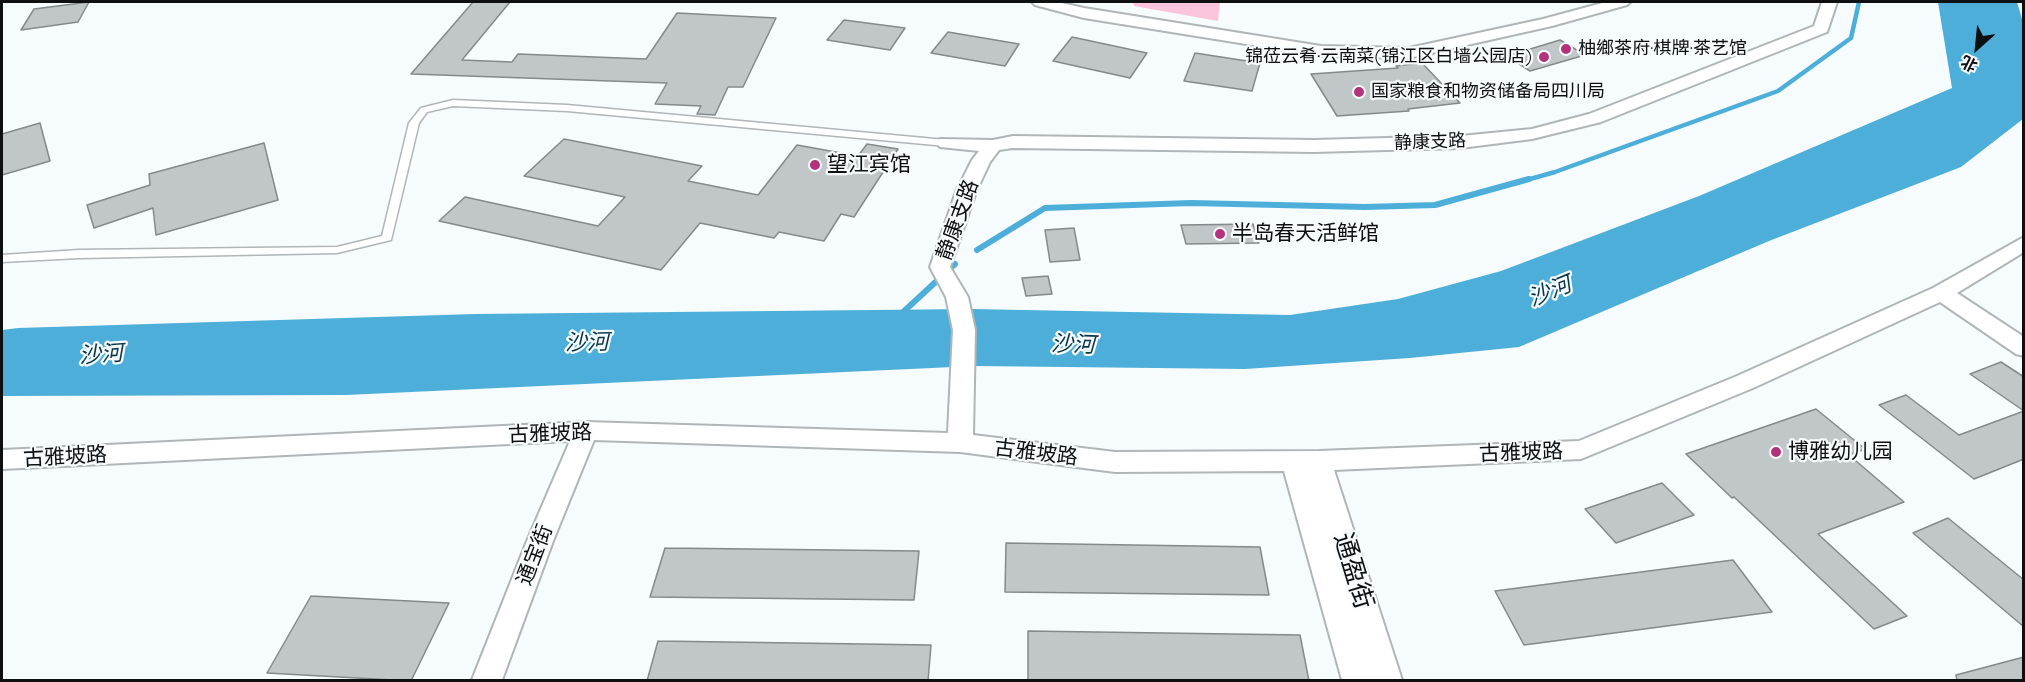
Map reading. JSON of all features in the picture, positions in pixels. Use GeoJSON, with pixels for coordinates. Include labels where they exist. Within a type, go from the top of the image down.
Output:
{"type":"FeatureCollection","features":[{"type":"Feature","properties":{"kind":"street"},"geometry":{"type":"LineString","coordinates":[[1040,2],[1084,13],[1321,51],[1409,53],[1622,2]]}},
{"type":"Feature","properties":{"kind":"street","name":"静康支路"},"geometry":{"type":"LineString","coordinates":[[946,143],[993,146],[1013,142],[1314,146],[1461,142],[1532,134],[1594,118],[1821,29],[1828,2]]}},
{"type":"Feature","properties":{"kind":"street","name":"静康支路"},"geometry":{"type":"LineString","coordinates":[[960,443],[964,341],[957,297],[944,274],[966,192],[981,160],[993,146]]}},
{"type":"Feature","properties":{"kind":"street","name":"古雅坡路"},"geometry":{"type":"LineString","coordinates":[[2,460],[586,431],[960,443],[1115,462],[1306,461],[1581,450],[1745,382],[1941,293],[2024,243]]}},
{"type":"Feature","properties":{"kind":"street"},"geometry":{"type":"LineString","coordinates":[[1941,293],[2024,348]]}},
{"type":"Feature","properties":{"kind":"street","name":"通宝街"},"geometry":{"type":"LineString","coordinates":[[487,681],[540,541],[586,431]]}},
{"type":"Feature","properties":{"kind":"street","name":"通盈街"},"geometry":{"type":"LineString","coordinates":[[1306,461],[1357,681]]}},
{"type":"Feature","properties":{"kind":"street","name":"通盈街"},"geometry":{"type":"LineString","coordinates":[[1306,461],[1387,681]]}},
{"type":"Feature","properties":{"kind":"lane"},"geometry":{"type":"LineString","coordinates":[[2,259],[79,254],[337,250],[387,238],[414,123],[424,110],[453,103],[579,109],[946,143]]}},
{"type":"Feature","properties":{"kind":"shaded area"},"geometry":{"type":"Polygon","coordinates":[[[1133,2],[1220,2],[1218,21],[1134,6],[1133,2]]]}},
{"type":"Feature","properties":{"kind":"water","name":"沙河"},"geometry":{"type":"Polygon","coordinates":[[[1938,2],[2017,2],[2023,22],[2023,119],[1961,167],[1769,241],[1519,347],[1410,358],[1245,369],[975,366],[346,395],[2,396],[2,330],[18,328],[475,314],[971,309],[1290,315],[1398,299],[1501,271],[1699,196],[1952,88],[1938,2]]]}},
{"type":"Feature","properties":{"kind":"building"},"geometry":{"type":"Polygon","coordinates":[[[89,2],[78,22],[21,30],[34,9],[89,2]]]}},
{"type":"Feature","properties":{"kind":"building"},"geometry":{"type":"Polygon","coordinates":[[[473,2],[510,2],[462,60],[512,62],[518,54],[646,59],[677,13],[776,18],[743,87],[728,87],[715,115],[697,114],[701,106],[655,104],[667,83],[411,74],[473,2]]]}},
{"type":"Feature","properties":{"kind":"building"},"geometry":{"type":"Polygon","coordinates":[[[844,20],[905,28],[890,50],[827,40],[844,20]]]}},
{"type":"Feature","properties":{"kind":"building"},"geometry":{"type":"Polygon","coordinates":[[[948,32],[1019,44],[1005,66],[931,53],[948,32]]]}},
{"type":"Feature","properties":{"kind":"building"},"geometry":{"type":"Polygon","coordinates":[[[1072,37],[1147,53],[1130,78],[1053,61],[1072,37]]]}},
{"type":"Feature","properties":{"kind":"building"},"geometry":{"type":"Polygon","coordinates":[[[1560,40],[1585,55],[1530,71],[1507,56],[1560,40]]]}},
{"type":"Feature","properties":{"kind":"building"},"geometry":{"type":"Polygon","coordinates":[[[1195,53],[1260,63],[1252,91],[1184,81],[1195,53]]]}},
{"type":"Feature","properties":{"kind":"building"},"geometry":{"type":"Polygon","coordinates":[[[1422,63],[1460,103],[1408,109],[1409,111],[1337,116],[1311,74],[1398,68],[1396,66],[1422,63]]]}},
{"type":"Feature","properties":{"kind":"building"},"geometry":{"type":"Polygon","coordinates":[[[40,123],[50,161],[2,175],[2,134],[40,123]]]}},
{"type":"Feature","properties":{"kind":"building"},"geometry":{"type":"Polygon","coordinates":[[[564,139],[702,166],[688,181],[758,195],[797,145],[858,156],[867,144],[898,149],[854,217],[841,214],[824,241],[779,232],[774,238],[700,223],[661,270],[439,221],[465,197],[598,226],[625,197],[524,176],[564,139]]]}},
{"type":"Feature","properties":{"kind":"building"},"geometry":{"type":"Polygon","coordinates":[[[264,143],[278,200],[156,235],[153,208],[94,228],[87,205],[150,185],[149,174],[264,143]]]}},
{"type":"Feature","properties":{"kind":"building","name":"半岛春天活鲜馆"},"geometry":{"type":"Polygon","coordinates":[[[1253,224],[1259,243],[1186,244],[1181,225],[1253,224]]]}},
{"type":"Feature","properties":{"kind":"building"},"geometry":{"type":"Polygon","coordinates":[[[1074,228],[1080,260],[1050,262],[1045,230],[1074,228]]]}},
{"type":"Feature","properties":{"kind":"building"},"geometry":{"type":"Polygon","coordinates":[[[1048,276],[1052,294],[1026,296],[1022,278],[1048,276]]]}},
{"type":"Feature","properties":{"kind":"building"},"geometry":{"type":"Polygon","coordinates":[[[2001,362],[2024,377],[2024,411],[1970,374],[2001,362]]]}},
{"type":"Feature","properties":{"kind":"building"},"geometry":{"type":"Polygon","coordinates":[[[1906,395],[1959,435],[2024,411],[2024,459],[1974,479],[1879,405],[1906,395]]]}},
{"type":"Feature","properties":{"kind":"building"},"geometry":{"type":"Polygon","coordinates":[[[1816,409],[1865,449],[1849,455],[1904,502],[1818,534],[1907,616],[1874,629],[1686,454],[1816,409]]]}},
{"type":"Feature","properties":{"kind":"building"},"geometry":{"type":"Polygon","coordinates":[[[1662,483],[1694,515],[1616,543],[1585,509],[1662,483]]]}},
{"type":"Feature","properties":{"kind":"building"},"geometry":{"type":"Polygon","coordinates":[[[1948,518],[2024,580],[2024,627],[1913,533],[1948,518]]]}},
{"type":"Feature","properties":{"kind":"building"},"geometry":{"type":"Polygon","coordinates":[[[1006,543],[1260,547],[1269,595],[1005,592],[1006,543]]]}},
{"type":"Feature","properties":{"kind":"building"},"geometry":{"type":"Polygon","coordinates":[[[665,548],[919,551],[914,600],[650,597],[665,548]]]}},
{"type":"Feature","properties":{"kind":"building"},"geometry":{"type":"Polygon","coordinates":[[[1733,560],[1772,612],[1524,645],[1495,591],[1733,560]]]}},
{"type":"Feature","properties":{"kind":"building"},"geometry":{"type":"Polygon","coordinates":[[[311,596],[449,603],[411,681],[267,673],[311,596]]]}},
{"type":"Feature","properties":{"kind":"building"},"geometry":{"type":"Polygon","coordinates":[[[1028,631],[1300,635],[1309,681],[1028,681],[1028,631]]]}},
{"type":"Feature","properties":{"kind":"building"},"geometry":{"type":"Polygon","coordinates":[[[658,641],[931,645],[928,681],[647,681],[658,641]]]}},
{"type":"Feature","properties":{"kind":"building"},"geometry":{"type":"Polygon","coordinates":[[[2024,657],[2024,681],[1957,681],[1956,675],[2024,657]]]}},
{"type":"Feature","properties":{"kind":"waterway"},"geometry":{"type":"LineString","coordinates":[[1523,181],[1555,172],[1778,91],[1851,38],[1859,2]]}},
{"type":"Feature","properties":{"kind":"waterway"},"geometry":{"type":"LineString","coordinates":[[977,250],[1045,208],[1191,203],[1365,207],[1435,205],[1529,179]]}},
{"type":"Feature","properties":{"kind":"waterway"},"geometry":{"type":"LineString","coordinates":[[901,314],[955,264]]}},
{"type":"Feature","properties":{"kind":"place","name":"柚鄉茶府·棋牌·茶艺馆"},"geometry":{"type":"Point","coordinates":[1566,49]}},
{"type":"Feature","properties":{"kind":"place","name":"锦莅云肴·云南菜(锦江区白墙公园店)"},"geometry":{"type":"Point","coordinates":[1544,57]}},
{"type":"Feature","properties":{"kind":"place","name":"国家粮食和物资储备局四川局"},"geometry":{"type":"Point","coordinates":[1359,92]}},
{"type":"Feature","properties":{"kind":"place","name":"望江宾馆"},"geometry":{"type":"Point","coordinates":[815,165]}},
{"type":"Feature","properties":{"kind":"place","name":"半岛春天活鲜馆"},"geometry":{"type":"Point","coordinates":[1220,234]}},
{"type":"Feature","properties":{"kind":"place","name":"博雅幼儿园"},"geometry":{"type":"Point","coordinates":[1776,452]}}]}
